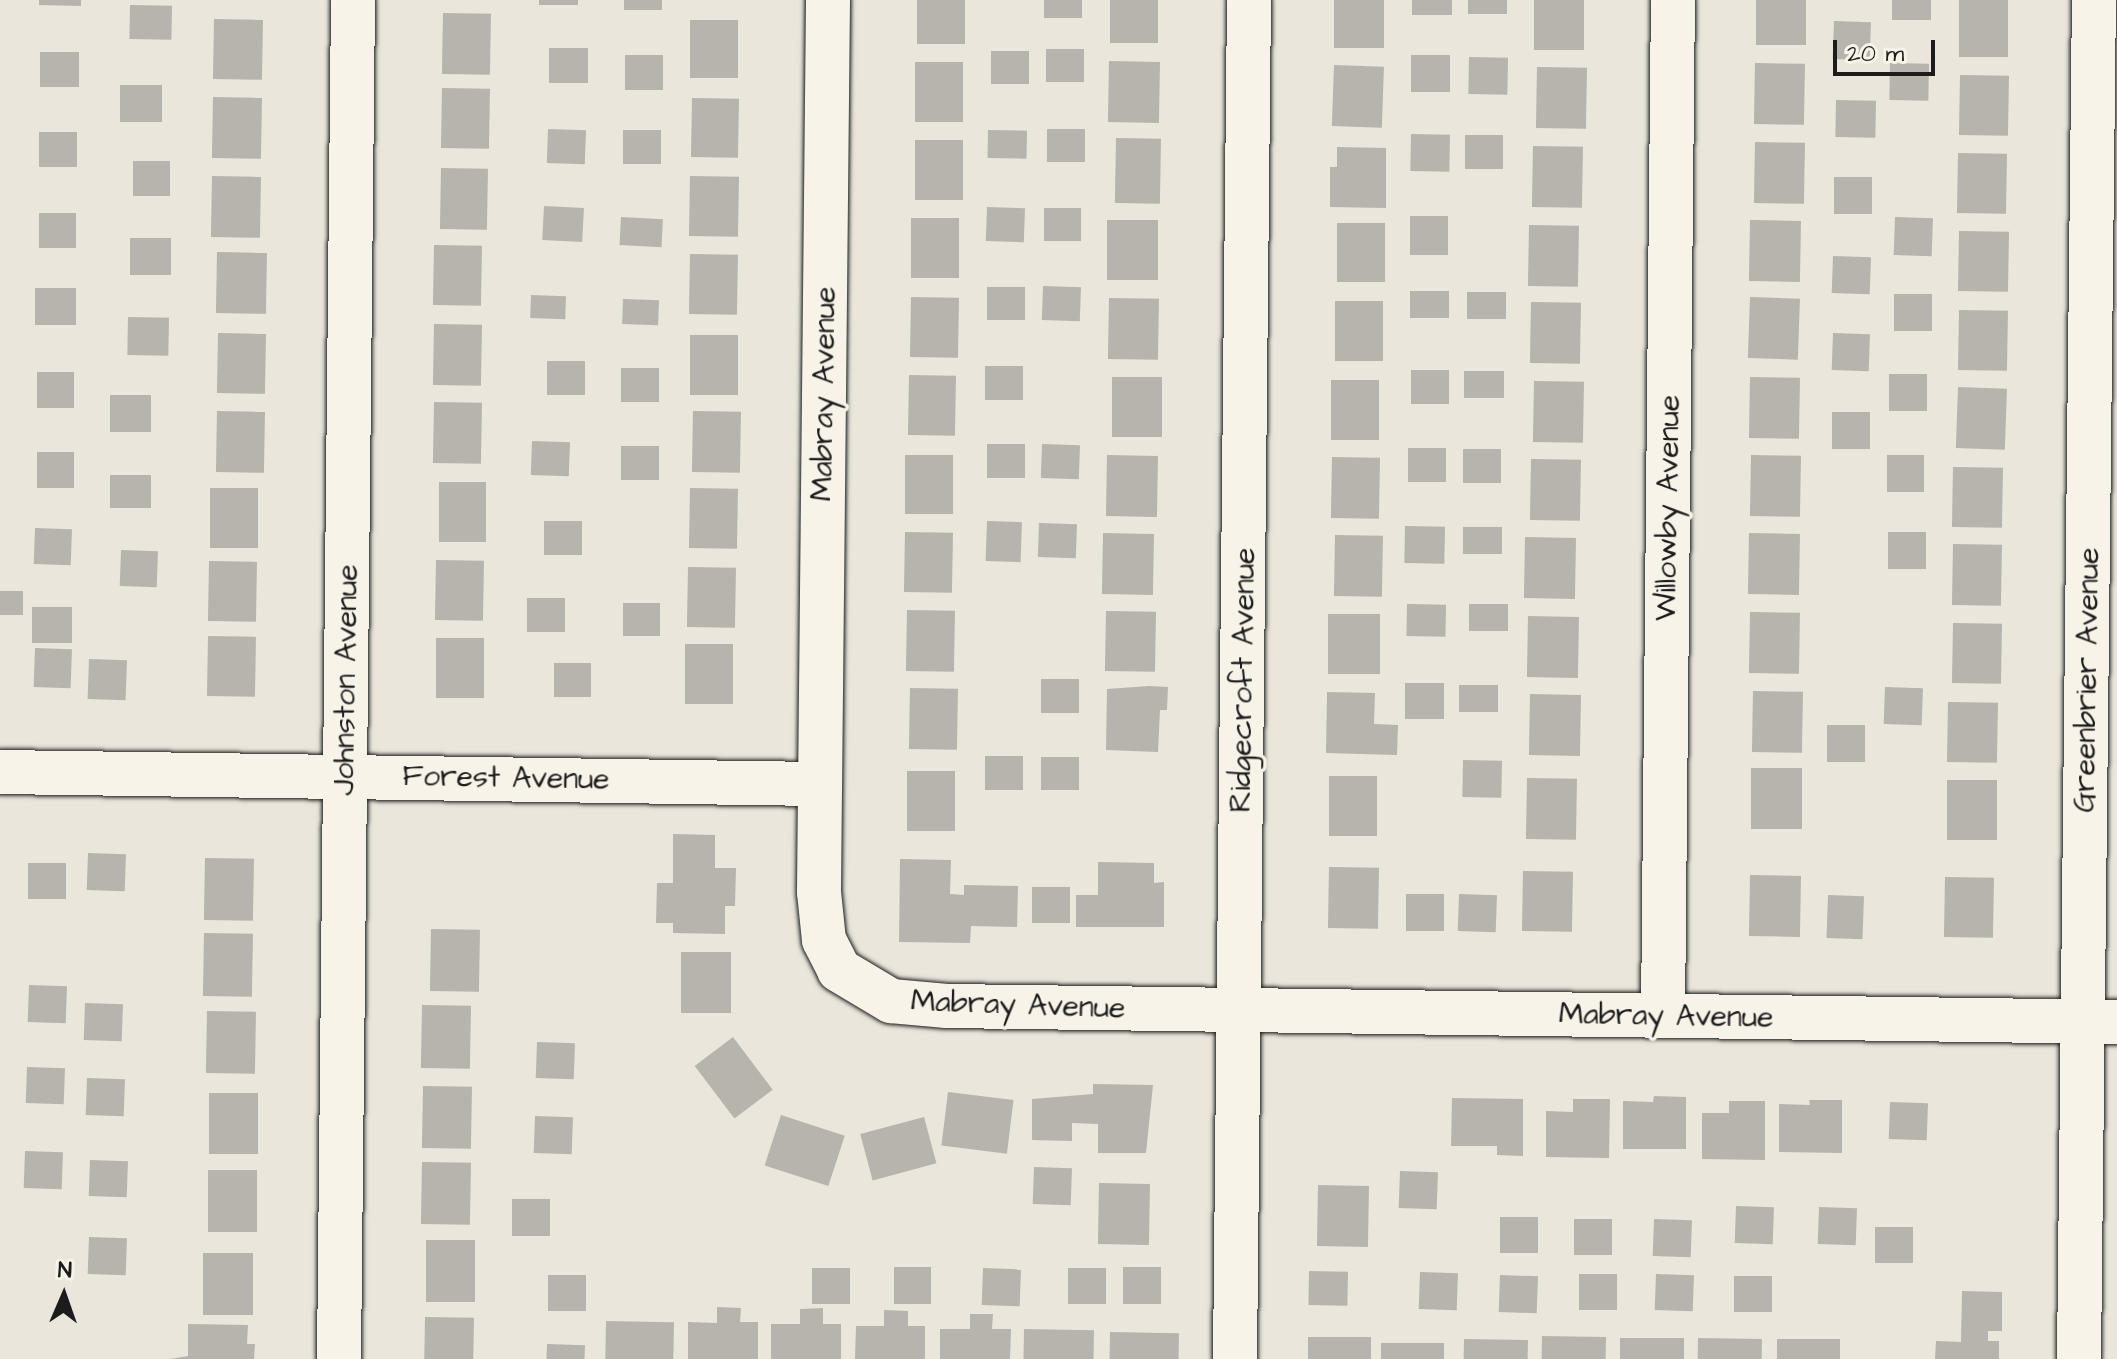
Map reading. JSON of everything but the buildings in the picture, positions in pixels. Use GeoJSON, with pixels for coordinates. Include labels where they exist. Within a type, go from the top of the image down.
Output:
{"type":"FeatureCollection","features":[{"type":"Feature","properties":{"kind":"street","name":"Johnston Avenue"},"geometry":{"type":"LineString","coordinates":[[339,1359],[353,0]]}},
{"type":"Feature","properties":{"kind":"street","name":"Mabray Avenue"},"geometry":{"type":"LineString","coordinates":[[828,0],[820,784],[824,940],[839,970],[867,991],[891,1001],[947,1006],[2100,1022]]}},
{"type":"Feature","properties":{"kind":"street","name":"Ridgecroft Avenue"},"geometry":{"type":"LineString","coordinates":[[1235,1359],[1249,0]]}},
{"type":"Feature","properties":{"kind":"street","name":"Willowby Avenue"},"geometry":{"type":"LineString","coordinates":[[1663,1016],[1673,0]]}},
{"type":"Feature","properties":{"kind":"street","name":"Greenbrier Avenue"},"geometry":{"type":"LineString","coordinates":[[2079,1359],[2100,1022],[2094,0]]}},
{"type":"Feature","properties":{"kind":"street","name":"Forest Avenue"},"geometry":{"type":"LineString","coordinates":[[0,772],[820,784]]}}]}
